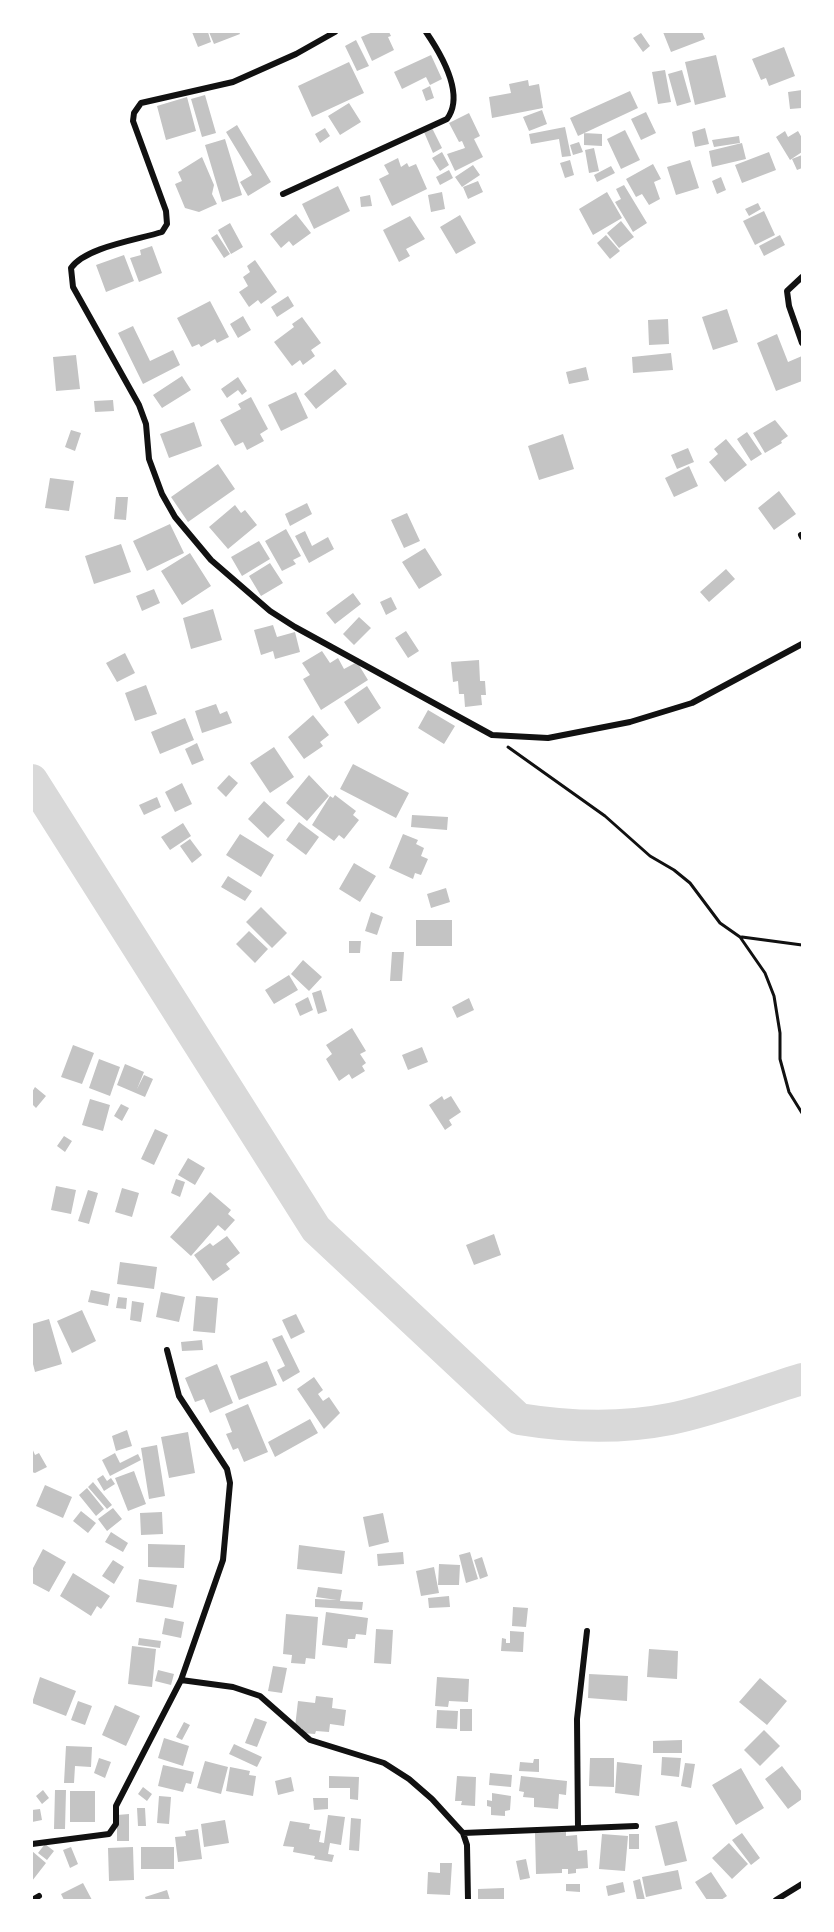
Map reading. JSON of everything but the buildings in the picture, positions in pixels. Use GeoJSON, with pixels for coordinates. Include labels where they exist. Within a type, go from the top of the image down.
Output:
{"type":"FeatureCollection","features":[{"type":"Feature","properties":{"kind":"street"},"geometry":{"type":"LineString","coordinates":[[335,32],[285,59],[233,82],[141,103],[134,113],[133,121],[166,210],[167,224],[162,232],[77,259],[71,268],[70,276],[73,287],[139,405],[146,424],[149,459],[162,494],[175,518],[211,560],[270,611],[492,735],[548,738],[630,722],[692,703],[802,644]]}},
{"type":"Feature","properties":{"kind":"street"},"geometry":{"type":"LineString","coordinates":[[283,194],[447,119],[455,105],[454,92],[426,32]]}},
{"type":"Feature","properties":{"kind":"street"},"geometry":{"type":"LineString","coordinates":[[802,277],[787,291],[789,306],[802,343]]}},
{"type":"Feature","properties":{"kind":"street"},"geometry":{"type":"LineString","coordinates":[[32,1844],[109,1834],[116,1824],[116,1806],[181,1680],[223,1560],[230,1483],[220,1458],[179,1396],[167,1350]]}},
{"type":"Feature","properties":{"kind":"street"},"geometry":{"type":"LineString","coordinates":[[578,1828],[577,1719],[587,1631]]}},
{"type":"Feature","properties":{"kind":"street"},"geometry":{"type":"LineString","coordinates":[[181,1680],[232,1687],[260,1696],[310,1740],[384,1763],[432,1799],[463,1833],[467,1845],[468,1900]]}},
{"type":"Feature","properties":{"kind":"street"},"geometry":{"type":"LineString","coordinates":[[463,1833],[636,1826]]}},
{"type":"Feature","properties":{"kind":"street"},"geometry":{"type":"LineString","coordinates":[[776,1900],[802,1884]]}},
{"type":"Feature","properties":{"kind":"street"},"geometry":{"type":"LineString","coordinates":[[32,1900],[39,1896]]}},
{"type":"Feature","properties":{"kind":"path"},"geometry":{"type":"LineString","coordinates":[[492,735],[605,816],[650,855],[690,883],[720,923],[740,937],[765,973],[774,996],[780,1059],[789,1092],[802,1113]]}},
{"type":"Feature","properties":{"kind":"path"},"geometry":{"type":"LineString","coordinates":[[740,937],[802,945]]}},
{"type":"Feature","properties":{"kind":"waterway"},"geometry":{"type":"LineString","coordinates":[[32,780],[316,1229],[519,1419],[594,1426],[651,1422],[704,1411],[802,1379]]}}]}
